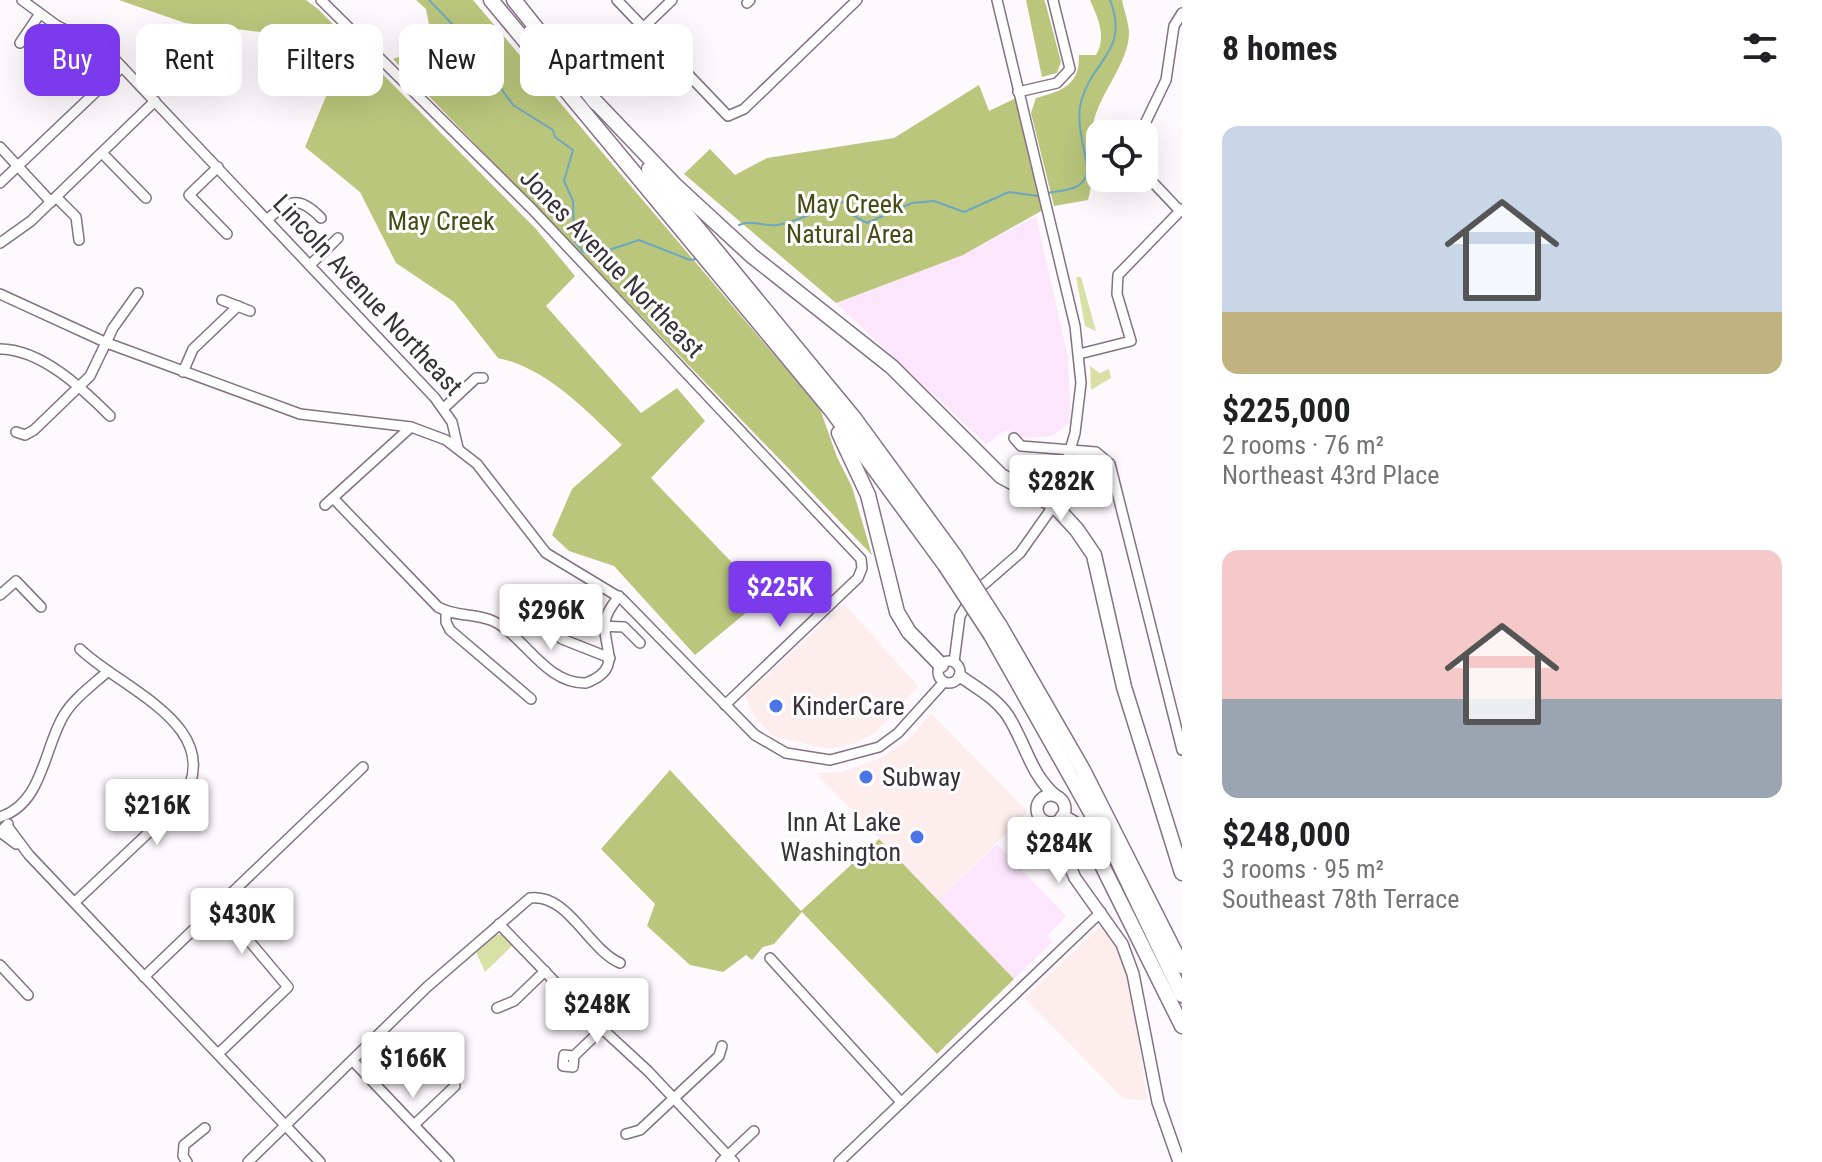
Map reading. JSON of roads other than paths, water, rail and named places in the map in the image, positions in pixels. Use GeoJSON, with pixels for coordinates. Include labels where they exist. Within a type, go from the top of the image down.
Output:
{"type":"FeatureCollection","features":[{"type":"Feature","properties":{"kind":"highway"},"geometry":{"type":"LineString","coordinates":[[491,0],[854,418],[996,631],[1083,770],[1182,966]]}},
{"type":"Feature","properties":{"kind":"highway"},"geometry":{"type":"LineString","coordinates":[[514,0],[592,98],[684,223]]}},
{"type":"Feature","properties":{"kind":"highway"},"geometry":{"type":"LineString","coordinates":[[592,98],[703,213],[892,367],[1001,476],[1054,505],[1077,530],[1094,555],[1124,687],[1182,873]]}},
{"type":"Feature","properties":{"kind":"highway"},"geometry":{"type":"LineString","coordinates":[[736,285],[847,445],[873,510],[897,612],[909,632],[947,663]]}},
{"type":"Feature","properties":{"kind":"highway"},"geometry":{"type":"LineString","coordinates":[[767,331],[950,561]]}},
{"type":"Feature","properties":{"kind":"highway"},"geometry":{"type":"LineString","coordinates":[[996,631],[1116,857],[1182,995]]}},
{"type":"Feature","properties":{"kind":"highway"},"geometry":{"type":"LineString","coordinates":[[1058,820],[1084,832],[1182,1026]]}},
{"type":"Feature","properties":{"kind":"highway"},"geometry":{"type":"LineString","coordinates":[[1065,856],[1070,833],[1077,830],[1084,832]]}},
{"type":"Feature","properties":{"kind":"main road"},"geometry":{"type":"LineString","coordinates":[[960,676],[980,688],[1002,708],[1039,782],[1040,817],[1058,820]]}},
{"type":"Feature","properties":{"kind":"main road"},"geometry":{"type":"LineString","coordinates":[[1039,782],[1065,805],[1058,820],[1065,856],[1075,878],[1122,944],[1131,968],[1158,1102],[1179,1162]]}},
{"type":"Feature","properties":{"kind":"main road"},"geometry":{"type":"LineString","coordinates":[[1041,800],[1056,796]]}},
{"type":"Feature","properties":{"kind":"street","name":"Lincoln Avenue Northeast"},"geometry":{"type":"LineString","coordinates":[[22,0],[39,15],[98,45],[122,67],[444,408],[457,432],[458,448],[477,464],[546,553],[619,596],[755,735],[775,748],[800,757],[830,760],[866,752],[888,741],[944,682]]}},
{"type":"Feature","properties":{"kind":"street","name":"Jones Avenue Northeast"},"geometry":{"type":"LineString","coordinates":[[321,0],[532,209],[855,550],[862,564],[858,578],[725,705]]}},
{"type":"Feature","properties":{"kind":"street"},"geometry":{"type":"LineString","coordinates":[[617,0],[639,24]]}},
{"type":"Feature","properties":{"kind":"street"},"geometry":{"type":"LineString","coordinates":[[647,24],[672,0]]}},
{"type":"Feature","properties":{"kind":"street"},"geometry":{"type":"LineString","coordinates":[[693,82],[722,113],[732,116],[766,90],[857,0]]}},
{"type":"Feature","properties":{"kind":"street"},"geometry":{"type":"LineString","coordinates":[[947,663],[959,666],[960,676],[951,683],[944,682],[939,676],[947,663],[960,616],[986,580],[1020,553],[1054,505],[1079,413],[1079,354],[997,0]]}},
{"type":"Feature","properties":{"kind":"street"},"geometry":{"type":"LineString","coordinates":[[1018,92],[1057,83],[1070,69],[1053,0]]}},
{"type":"Feature","properties":{"kind":"street"},"geometry":{"type":"LineString","coordinates":[[1147,120],[1166,80],[1174,26],[1182,13]]}},
{"type":"Feature","properties":{"kind":"street"},"geometry":{"type":"LineString","coordinates":[[20,43],[39,15]]}},
{"type":"Feature","properties":{"kind":"street"},"geometry":{"type":"LineString","coordinates":[[0,183],[122,67]]}},
{"type":"Feature","properties":{"kind":"street"},"geometry":{"type":"LineString","coordinates":[[0,243],[53,200],[155,101]]}},
{"type":"Feature","properties":{"kind":"street"},"geometry":{"type":"LineString","coordinates":[[0,147],[53,200],[76,217],[79,240]]}},
{"type":"Feature","properties":{"kind":"street"},"geometry":{"type":"LineString","coordinates":[[102,153],[146,198]]}},
{"type":"Feature","properties":{"kind":"street"},"geometry":{"type":"LineString","coordinates":[[218,167],[189,195],[227,234]]}},
{"type":"Feature","properties":{"kind":"street"},"geometry":{"type":"LineString","coordinates":[[1079,354],[1131,341],[1117,294],[1118,275],[1181,210],[1158,187]]}},
{"type":"Feature","properties":{"kind":"street"},"geometry":{"type":"LineString","coordinates":[[268,219],[288,201],[295,200],[307,204],[321,218]]}},
{"type":"Feature","properties":{"kind":"street"},"geometry":{"type":"LineString","coordinates":[[311,264],[338,238]]}},
{"type":"Feature","properties":{"kind":"street"},"geometry":{"type":"LineString","coordinates":[[16,432],[25,435],[34,430],[81,386],[117,321],[138,293]]}},
{"type":"Feature","properties":{"kind":"street"},"geometry":{"type":"LineString","coordinates":[[0,294],[107,343],[309,417],[411,427],[458,448]]}},
{"type":"Feature","properties":{"kind":"street"},"geometry":{"type":"LineString","coordinates":[[222,300],[250,311]]}},
{"type":"Feature","properties":{"kind":"street"},"geometry":{"type":"LineString","coordinates":[[183,372],[193,349],[238,306]]}},
{"type":"Feature","properties":{"kind":"street"},"geometry":{"type":"LineString","coordinates":[[0,349],[42,363],[81,386],[110,416]]}},
{"type":"Feature","properties":{"kind":"street"},"geometry":{"type":"LineString","coordinates":[[444,408],[476,378],[483,378]]}},
{"type":"Feature","properties":{"kind":"street"},"geometry":{"type":"LineString","coordinates":[[411,427],[329,502],[419,590],[446,612],[492,621],[540,663],[581,683],[599,677],[610,658],[606,617],[619,596]]}},
{"type":"Feature","properties":{"kind":"street"},"geometry":{"type":"LineString","coordinates":[[1014,438],[1021,446],[1096,452],[1110,464],[1182,750]]}},
{"type":"Feature","properties":{"kind":"street"},"geometry":{"type":"LineString","coordinates":[[0,595],[16,581],[41,607]]}},
{"type":"Feature","properties":{"kind":"street"},"geometry":{"type":"LineString","coordinates":[[551,591],[580,620],[624,627],[640,643]]}},
{"type":"Feature","properties":{"kind":"street"},"geometry":{"type":"LineString","coordinates":[[524,600],[562,639],[610,658]]}},
{"type":"Feature","properties":{"kind":"street"},"geometry":{"type":"LineString","coordinates":[[446,612],[450,630],[531,699]]}},
{"type":"Feature","properties":{"kind":"street"},"geometry":{"type":"LineString","coordinates":[[75,902],[181,802],[188,789],[193,766],[182,732],[146,696],[80,649]]}},
{"type":"Feature","properties":{"kind":"street"},"geometry":{"type":"LineString","coordinates":[[5,828],[34,787],[64,713],[108,671]]}},
{"type":"Feature","properties":{"kind":"street"},"geometry":{"type":"LineString","coordinates":[[144,977],[363,767]]}},
{"type":"Feature","properties":{"kind":"street"},"geometry":{"type":"LineString","coordinates":[[20,804],[0,817],[5,828],[320,1162]]}},
{"type":"Feature","properties":{"kind":"street"},"geometry":{"type":"LineString","coordinates":[[248,1162],[427,987],[525,900],[536,897],[553,902],[606,955],[620,963]]}},
{"type":"Feature","properties":{"kind":"street"},"geometry":{"type":"LineString","coordinates":[[218,904],[250,937],[260,955],[288,987],[218,1054]]}},
{"type":"Feature","properties":{"kind":"street"},"geometry":{"type":"LineString","coordinates":[[839,1162],[1101,912]]}},
{"type":"Feature","properties":{"kind":"street"},"geometry":{"type":"LineString","coordinates":[[499,924],[602,1029],[648,1071],[728,1160],[754,1131]]}},
{"type":"Feature","properties":{"kind":"street"},"geometry":{"type":"LineString","coordinates":[[770,958],[901,1102]]}},
{"type":"Feature","properties":{"kind":"street"},"geometry":{"type":"LineString","coordinates":[[0,965],[28,995]]}},
{"type":"Feature","properties":{"kind":"street"},"geometry":{"type":"LineString","coordinates":[[497,1008],[514,1001],[545,971]]}},
{"type":"Feature","properties":{"kind":"street"},"geometry":{"type":"LineString","coordinates":[[574,1056],[602,1029]]}},
{"type":"Feature","properties":{"kind":"street"},"geometry":{"type":"LineString","coordinates":[[626,1134],[640,1130],[719,1056],[722,1046]]}},
{"type":"Feature","properties":{"kind":"street"},"geometry":{"type":"LineString","coordinates":[[353,1061],[449,1162]]}},
{"type":"Feature","properties":{"kind":"street"},"geometry":{"type":"LineString","coordinates":[[414,1125],[455,1086]]}},
{"type":"Feature","properties":{"kind":"street"},"geometry":{"type":"LineString","coordinates":[[187,1162],[183,1156],[184,1145],[205,1128]]}},
{"type":"Feature","properties":{"kind":"waterway","name":"May Creek"},"geometry":{"type":"LineString","coordinates":[[429,0],[459,31],[513,105],[553,130],[555,137],[573,150],[564,181],[573,201],[574,240],[583,252],[597,254],[639,240],[690,260],[697,259]]}},
{"type":"Feature","properties":{"kind":"waterway","name":"May Creek"},"geometry":{"type":"LineString","coordinates":[[1048,193],[1080,185],[1086,176],[1079,112],[1086,87],[1113,44],[1115,18],[1110,0]]}},
{"type":"Feature","properties":{"kind":"waterway","name":"May Creek"},"geometry":{"type":"LineString","coordinates":[[739,225],[787,223],[849,201],[854,216],[867,223],[912,203],[934,201],[964,212],[1009,192],[1038,196]]}},
{"type":"Feature","properties":{"kind":"place","name":"KinderCare"},"geometry":{"type":"Point","coordinates":[776,706]}},
{"type":"Feature","properties":{"kind":"place","name":"Subway"},"geometry":{"type":"Point","coordinates":[866,777]}},
{"type":"Feature","properties":{"kind":"place","name":"Inn At Lake Washington"},"geometry":{"type":"Point","coordinates":[917,837]}},
{"type":"Feature","properties":{"kind":"park label","name":"May Creek Natural Area"},"geometry":{"type":"Point","coordinates":[850,219]}}]}
